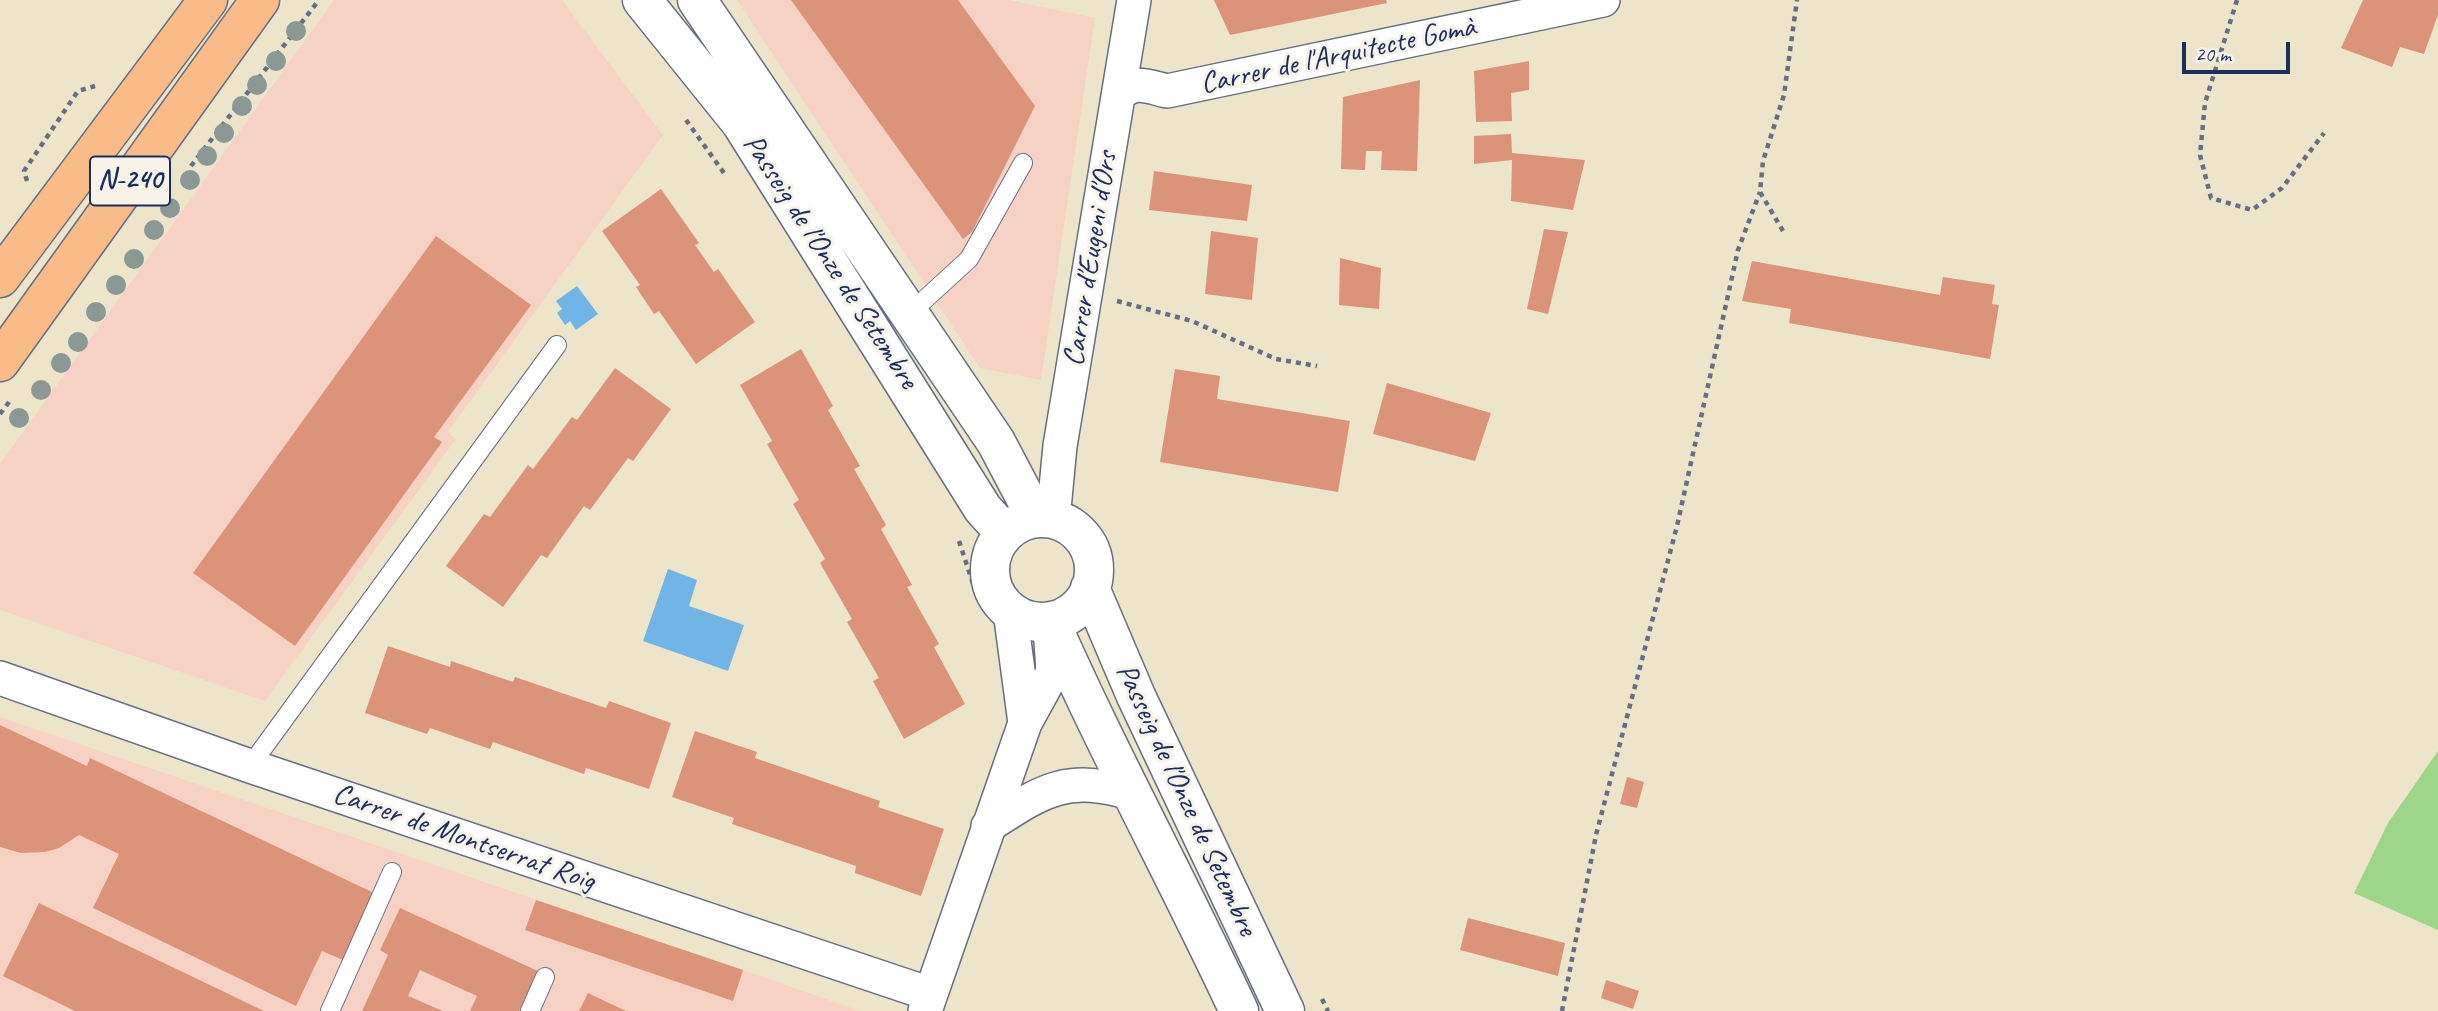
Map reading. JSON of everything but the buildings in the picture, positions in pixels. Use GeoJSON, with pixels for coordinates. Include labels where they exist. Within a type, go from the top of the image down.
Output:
{"type":"FeatureCollection","features":[{"type":"Feature","properties":{"kind":"main road","name":"N-240"},"geometry":{"type":"LineString","coordinates":[[0,278],[208,0]]}},
{"type":"Feature","properties":{"kind":"main road","name":"N-240"},"geometry":{"type":"LineString","coordinates":[[0,362],[260,0]]}},
{"type":"Feature","properties":{"kind":"street","name":"Passeig de l'Onze de Setembre"},"geometry":{"type":"LineString","coordinates":[[642,0],[741,123],[983,509],[1031,523]]}},
{"type":"Feature","properties":{"kind":"street","name":"Passeig de l'Onze de Setembre"},"geometry":{"type":"LineString","coordinates":[[697,0],[996,442],[1031,523]]}},
{"type":"Feature","properties":{"kind":"street","name":"Carrer d'Eugeni d'Ors"},"geometry":{"type":"LineString","coordinates":[[1031,523],[1060,446],[1134,0]]}},
{"type":"Feature","properties":{"kind":"street","name":"Carrer de l'Arquitecte Gomà"},"geometry":{"type":"LineString","coordinates":[[1118,96],[1129,85],[1138,83],[1167,91],[1604,0]]}},
{"type":"Feature","properties":{"kind":"street"},"geometry":{"type":"LineString","coordinates":[[995,607],[1022,618],[1050,621],[1075,610],[1090,588],[1094,571],[1091,553],[1083,537],[1069,525],[1031,523],[995,547],[990,564],[991,582],[998,598],[995,607],[1025,723]]}},
{"type":"Feature","properties":{"kind":"street","name":"Passeig de l'Onze de Setembre"},"geometry":{"type":"LineString","coordinates":[[1090,588],[1126,673],[1284,1011]]}},
{"type":"Feature","properties":{"kind":"street","name":"Passeig de l'Onze de Setembre"},"geometry":{"type":"LineString","coordinates":[[1050,621],[1097,728],[1134,794],[1239,1011]]}},
{"type":"Feature","properties":{"kind":"street"},"geometry":{"type":"LineString","coordinates":[[927,1002],[1025,723],[1053,672],[1050,621]]}},
{"type":"Feature","properties":{"kind":"street","name":"Carrer de Montserrat Roig"},"geometry":{"type":"LineString","coordinates":[[0,678],[927,1002]]}},
{"type":"Feature","properties":{"kind":"street"},"geometry":{"type":"LineString","coordinates":[[988,826],[1054,788],[1094,784],[1134,794]]}},
{"type":"Feature","properties":{"kind":"lane"},"geometry":{"type":"LineString","coordinates":[[909,314],[969,259],[1023,163]]}},
{"type":"Feature","properties":{"kind":"lane"},"geometry":{"type":"LineString","coordinates":[[250,766],[557,345]]}},
{"type":"Feature","properties":{"kind":"lane"},"geometry":{"type":"LineString","coordinates":[[330,1011],[392,872]]}},
{"type":"Feature","properties":{"kind":"lane"},"geometry":{"type":"LineString","coordinates":[[530,1011],[545,977]]}},
{"type":"Feature","properties":{"kind":"path"},"geometry":{"type":"LineString","coordinates":[[1562,1011],[1596,835],[1677,526],[1738,250],[1760,192],[1763,161],[1784,95],[1797,0]]}},
{"type":"Feature","properties":{"kind":"path"},"geometry":{"type":"LineString","coordinates":[[2237,0],[2205,103],[2200,155],[2211,198],[2252,210],[2282,188],[2324,133]]}},
{"type":"Feature","properties":{"kind":"path"},"geometry":{"type":"LineString","coordinates":[[1760,192],[1783,231]]}},
{"type":"Feature","properties":{"kind":"path"},"geometry":{"type":"LineString","coordinates":[[1085,294],[1192,321],[1276,359],[1317,366]]}},
{"type":"Feature","properties":{"kind":"path"},"geometry":{"type":"LineString","coordinates":[[956,531],[995,607]]}},
{"type":"Feature","properties":{"kind":"shaded area"},"geometry":{"type":"Polygon","coordinates":[[[334,0],[562,0],[663,135],[448,432],[456,439],[265,701],[0,610],[0,464],[334,0]]]}},
{"type":"Feature","properties":{"kind":"shaded area"},"geometry":{"type":"Polygon","coordinates":[[[737,0],[1009,0],[1095,18],[1041,380],[980,368],[737,0]]]}},
{"type":"Feature","properties":{"kind":"shaded area"},"geometry":{"type":"Polygon","coordinates":[[[0,717],[743,970],[860,1011],[0,1011],[0,717]]]}},
{"type":"Feature","properties":{"kind":"green space"},"geometry":{"type":"Polygon","coordinates":[[[2438,751],[2438,930],[2354,893],[2388,823],[2438,751]]]}},
{"type":"Feature","properties":{"kind":"water"},"geometry":{"type":"Polygon","coordinates":[[[577,286],[598,314],[576,330],[570,321],[565,325],[557,313],[562,309],[556,301],[577,286]]]}},
{"type":"Feature","properties":{"kind":"water"},"geometry":{"type":"Polygon","coordinates":[[[668,569],[697,580],[689,606],[744,625],[728,671],[643,641],[668,569]]]}}]}
